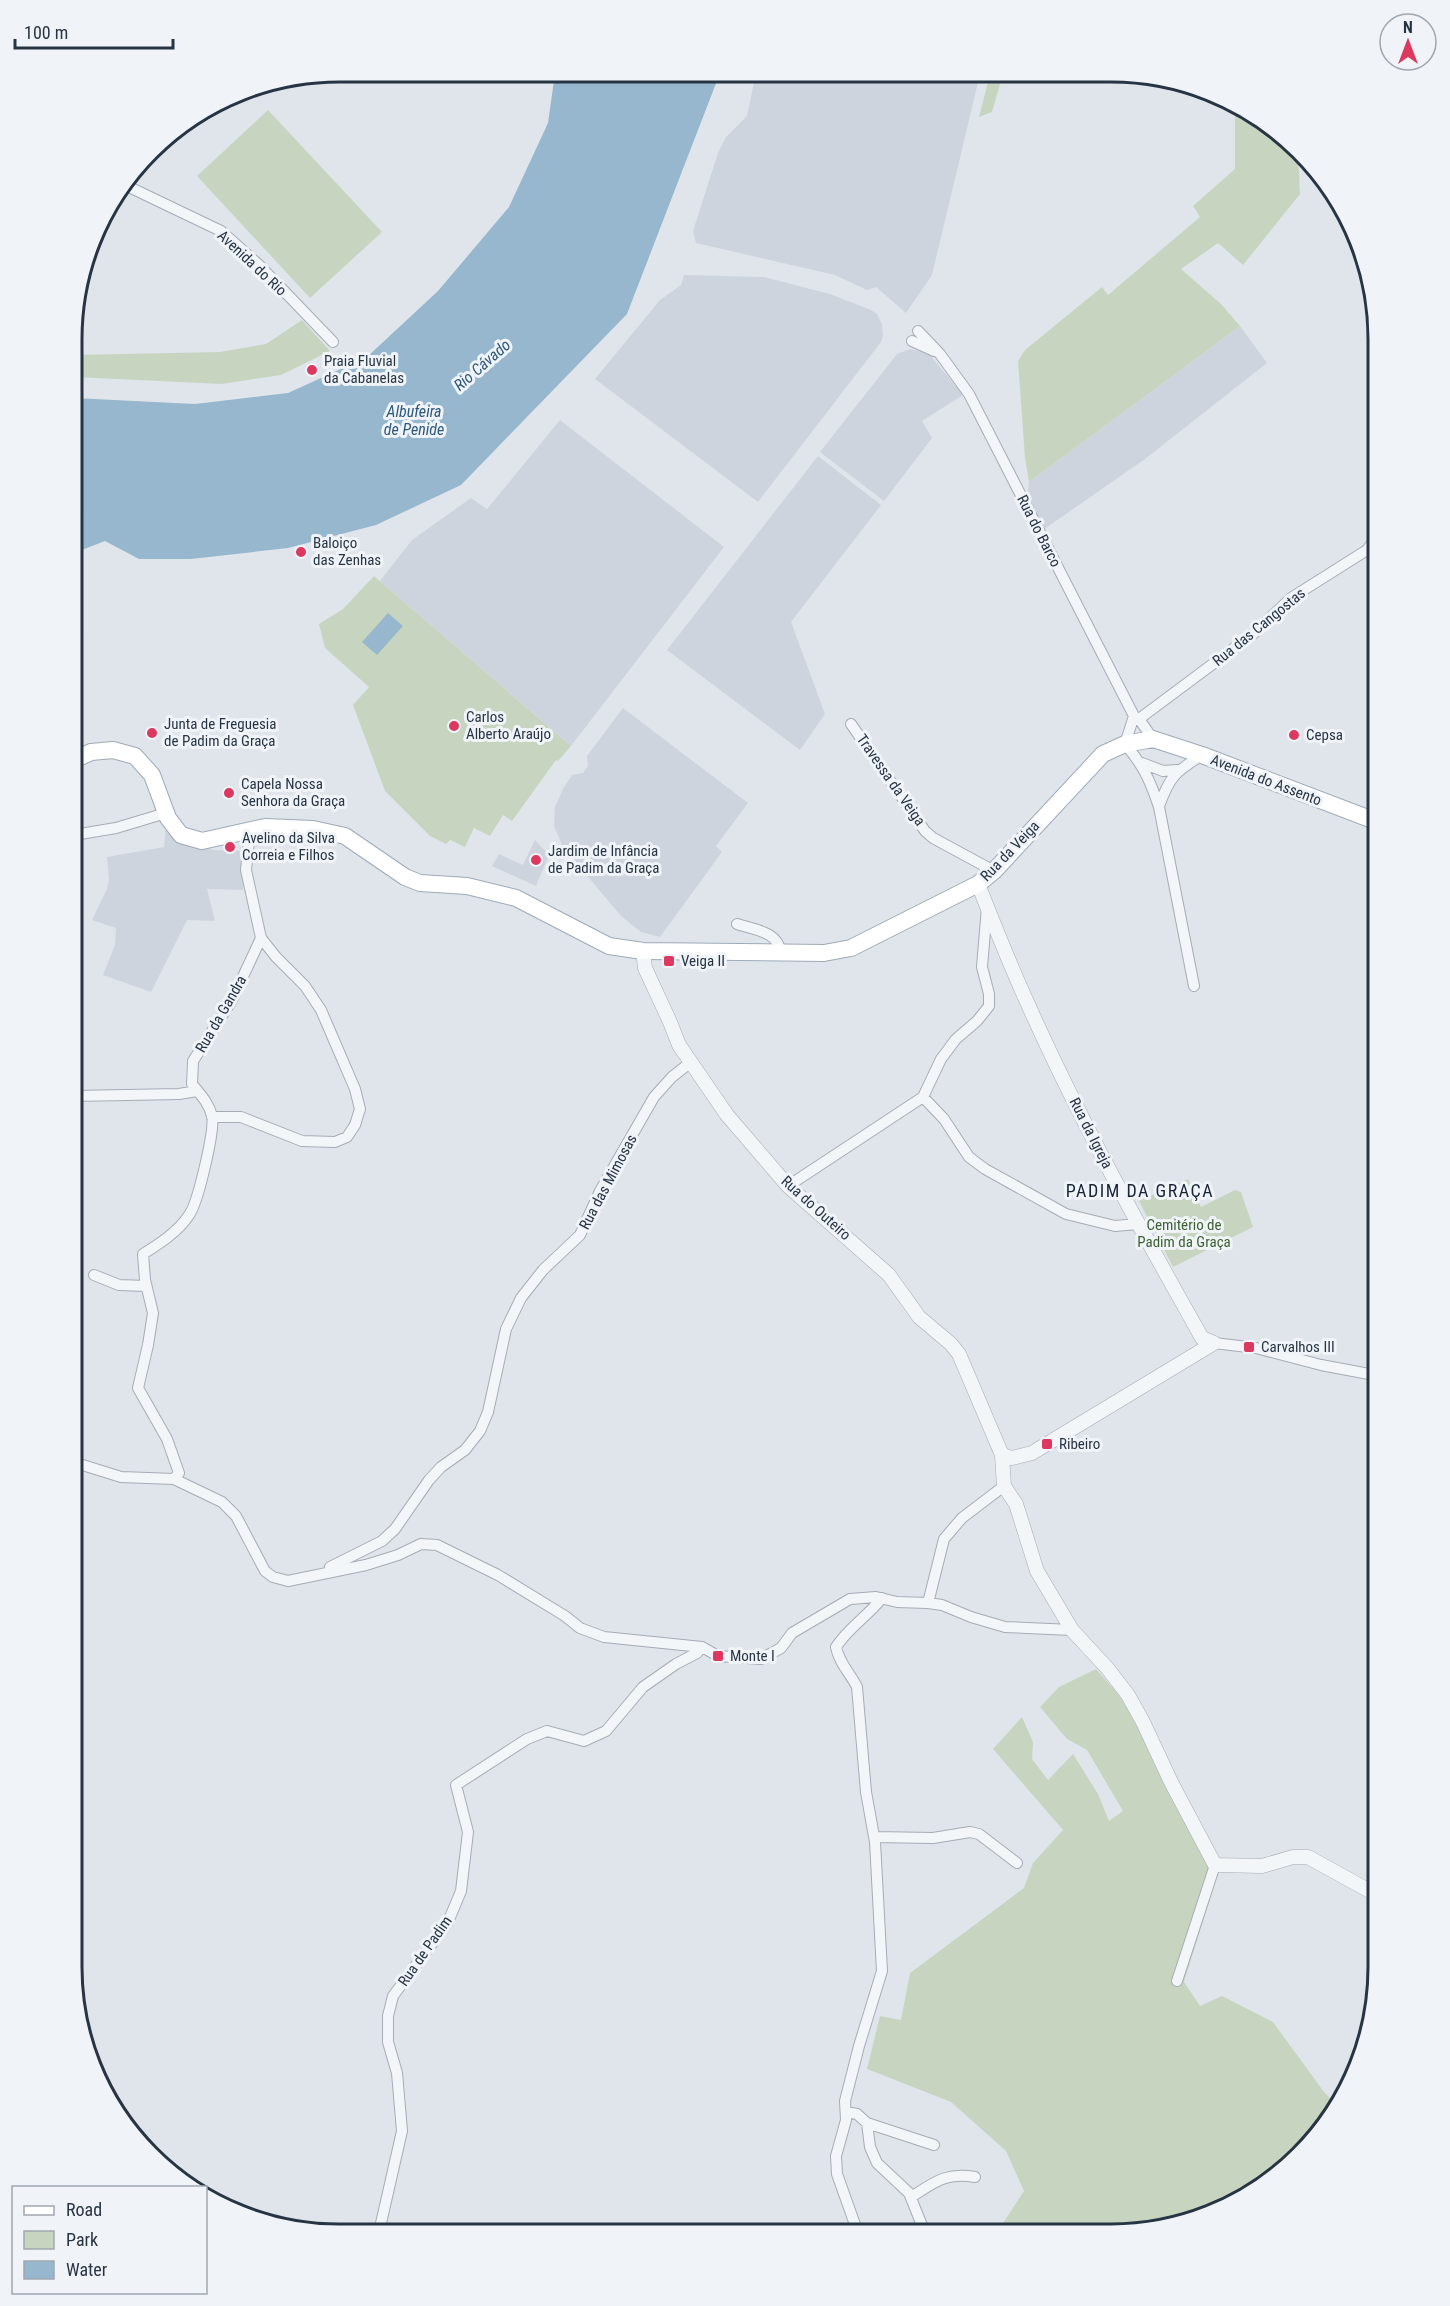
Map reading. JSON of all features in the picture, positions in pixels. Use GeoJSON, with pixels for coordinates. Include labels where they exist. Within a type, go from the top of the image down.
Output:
{"type":"FeatureCollection","features":[{"type":"Feature","properties":{"kind":"main road","name":"Rua da Veiga"},"geometry":{"type":"LineString","coordinates":[[82,756],[92,752],[113,750],[135,756],[152,775],[166,813],[181,835],[202,842],[265,827],[313,829],[345,836],[405,877],[420,883],[467,886],[516,898],[609,946],[644,951],[824,953],[851,948],[978,884],[994,871],[1103,754],[1139,740],[1153,740]]}},
{"type":"Feature","properties":{"kind":"main road","name":"Avenida do Assento"},"geometry":{"type":"LineString","coordinates":[[1153,740],[1202,755],[1368,818]]}},
{"type":"Feature","properties":{"kind":"street","name":"Avenida do Rio"},"geometry":{"type":"LineString","coordinates":[[132,188],[221,231],[259,265],[333,342]]}},
{"type":"Feature","properties":{"kind":"street","name":"Rua do Barco"},"geometry":{"type":"LineString","coordinates":[[915,336],[937,352],[969,394],[1137,717],[1153,740]]}},
{"type":"Feature","properties":{"kind":"street","name":"Rua das Cangostas"},"geometry":{"type":"LineString","coordinates":[[1137,717],[1253,634],[1291,598],[1368,549]]}},
{"type":"Feature","properties":{"kind":"street"},"geometry":{"type":"LineString","coordinates":[[1137,717],[1125,744],[1142,763],[1159,807],[1194,986]]}},
{"type":"Feature","properties":{"kind":"street","name":"Travessa da Veiga"},"geometry":{"type":"LineString","coordinates":[[851,724],[925,831],[933,838],[994,871]]}},
{"type":"Feature","properties":{"kind":"street"},"geometry":{"type":"LineString","coordinates":[[1159,807],[1166,787],[1177,770],[1202,755]]}},
{"type":"Feature","properties":{"kind":"street"},"geometry":{"type":"LineString","coordinates":[[1142,763],[1163,771],[1177,770]]}},
{"type":"Feature","properties":{"kind":"street"},"geometry":{"type":"LineString","coordinates":[[82,834],[116,828],[166,813]]}},
{"type":"Feature","properties":{"kind":"street"},"geometry":{"type":"LineString","coordinates":[[174,1479],[179,1473],[167,1438],[138,1388],[153,1313],[146,1286],[143,1254],[176,1230],[190,1214],[207,1158],[213,1126],[212,1116],[241,1117],[302,1141],[335,1142],[347,1137],[355,1125],[360,1109],[355,1089],[321,1010],[305,986],[261,938],[246,870],[250,830]]}},
{"type":"Feature","properties":{"kind":"street","name":"Rua da Igreja"},"geometry":{"type":"LineString","coordinates":[[978,884],[1027,1002],[1138,1224],[1202,1338],[1214,1343]]}},
{"type":"Feature","properties":{"kind":"street"},"geometry":{"type":"LineString","coordinates":[[788,1186],[923,1096],[941,1059],[956,1039],[977,1021],[989,1006],[989,994],[981,967],[987,906]]}},
{"type":"Feature","properties":{"kind":"street"},"geometry":{"type":"LineString","coordinates":[[737,924],[775,937],[780,945],[781,953]]}},
{"type":"Feature","properties":{"kind":"street","name":"Rua da Gandra"},"geometry":{"type":"LineString","coordinates":[[212,1116],[209,1106],[192,1084],[193,1061],[232,1000],[261,938]]}},
{"type":"Feature","properties":{"kind":"street","name":"Rua do Outeiro"},"geometry":{"type":"LineString","coordinates":[[644,951],[645,968],[679,1045],[727,1115],[788,1186],[889,1275],[919,1317],[951,1344],[959,1354],[1002,1455],[1004,1486]]}},
{"type":"Feature","properties":{"kind":"street","name":"Rua das Mimosas"},"geometry":{"type":"LineString","coordinates":[[316,1574],[382,1541],[395,1529],[429,1480],[441,1467],[465,1450],[480,1431],[488,1412],[507,1329],[522,1298],[543,1270],[580,1235],[600,1191],[654,1096],[672,1077],[691,1062]]}},
{"type":"Feature","properties":{"kind":"street"},"geometry":{"type":"LineString","coordinates":[[82,1096],[179,1094],[197,1091]]}},
{"type":"Feature","properties":{"kind":"street"},"geometry":{"type":"LineString","coordinates":[[923,1096],[944,1119],[969,1157],[985,1169],[1066,1214],[1114,1226],[1138,1224]]}},
{"type":"Feature","properties":{"kind":"street"},"geometry":{"type":"LineString","coordinates":[[94,1275],[119,1285],[146,1286]]}},
{"type":"Feature","properties":{"kind":"street"},"geometry":{"type":"LineString","coordinates":[[1002,1455],[1012,1458],[1032,1453],[1214,1343],[1256,1348],[1321,1365],[1368,1374]]}},
{"type":"Feature","properties":{"kind":"street"},"geometry":{"type":"LineString","coordinates":[[82,1465],[121,1477],[174,1479],[222,1502],[236,1516],[265,1571],[273,1577],[288,1581],[366,1564],[398,1555],[421,1544],[437,1545],[498,1575],[565,1616],[580,1628],[604,1636],[702,1647],[718,1656],[761,1659],[781,1648],[792,1633],[850,1599],[882,1598],[897,1602],[928,1603],[942,1605],[1005,1627],[1072,1630]]}},
{"type":"Feature","properties":{"kind":"street"},"geometry":{"type":"LineString","coordinates":[[928,1603],[944,1539],[962,1518],[1004,1486],[1016,1504],[1037,1571],[1072,1630],[1108,1669],[1128,1695],[1215,1865],[1177,1981]]}},
{"type":"Feature","properties":{"kind":"street"},"geometry":{"type":"LineString","coordinates":[[855,2224],[837,2174],[836,2156],[846,2120],[845,2101],[882,1971],[874,1837],[866,1792],[857,1687],[839,1660],[836,1647],[844,1634],[882,1598]]}},
{"type":"Feature","properties":{"kind":"street","name":"Rua de Padim"},"geometry":{"type":"LineString","coordinates":[[381,2224],[402,2131],[397,2073],[388,2042],[388,2016],[393,1996],[448,1922],[461,1891],[468,1832],[456,1785],[527,1739],[547,1731],[584,1741],[606,1731],[643,1687],[676,1664],[697,1653],[702,1647]]}},
{"type":"Feature","properties":{"kind":"street"},"geometry":{"type":"LineString","coordinates":[[874,1837],[933,1838],[970,1832],[979,1834],[1017,1863]]}},
{"type":"Feature","properties":{"kind":"street"},"geometry":{"type":"LineString","coordinates":[[1215,1865],[1262,1866],[1293,1857],[1308,1857],[1368,1890]]}},
{"type":"Feature","properties":{"kind":"street"},"geometry":{"type":"LineString","coordinates":[[846,2112],[867,2122],[934,2145]]}},
{"type":"Feature","properties":{"kind":"street"},"geometry":{"type":"LineString","coordinates":[[867,2122],[870,2147],[877,2163],[895,2178],[911,2197],[922,2224]]}},
{"type":"Feature","properties":{"kind":"street"},"geometry":{"type":"LineString","coordinates":[[911,2197],[945,2176],[958,2174],[975,2177]]}},
{"type":"Feature","properties":{"kind":"shaded area"},"geometry":{"type":"Polygon","coordinates":[[[754,82],[978,82],[932,275],[906,313],[876,287],[867,290],[835,275],[696,243],[693,231],[718,153],[726,137],[747,116],[754,82]]]}},
{"type":"Feature","properties":{"kind":"shaded area"},"geometry":{"type":"Polygon","coordinates":[[[684,275],[764,277],[830,294],[871,310],[877,314],[882,324],[881,342],[758,502],[595,379],[660,300],[681,285],[684,275]]]}},
{"type":"Feature","properties":{"kind":"shaded area"},"geometry":{"type":"Polygon","coordinates":[[[1240,326],[1267,363],[1145,459],[1043,530],[1027,500],[1029,482],[1240,326]]]}},
{"type":"Feature","properties":{"kind":"shaded area"},"geometry":{"type":"Polygon","coordinates":[[[910,349],[930,355],[963,395],[922,421],[932,438],[884,501],[820,452],[897,354],[910,349]]]}},
{"type":"Feature","properties":{"kind":"shaded area"},"geometry":{"type":"Polygon","coordinates":[[[560,420],[724,547],[571,746],[380,581],[412,540],[471,498],[487,509],[560,420]]]}},
{"type":"Feature","properties":{"kind":"shaded area"},"geometry":{"type":"Polygon","coordinates":[[[818,456],[881,505],[791,622],[825,714],[800,750],[667,650],[818,456]]]}},
{"type":"Feature","properties":{"kind":"shaded area"},"geometry":{"type":"Polygon","coordinates":[[[623,708],[748,803],[716,846],[722,852],[660,937],[641,932],[621,916],[563,847],[554,826],[555,807],[563,789],[572,775],[583,773],[588,766],[587,756],[623,708]]]}},
{"type":"Feature","properties":{"kind":"shaded area"},"geometry":{"type":"Polygon","coordinates":[[[166,826],[213,850],[243,851],[243,890],[207,889],[215,921],[187,920],[151,992],[103,975],[115,945],[116,928],[92,920],[107,889],[109,879],[107,857],[164,847],[166,826]]]}},
{"type":"Feature","properties":{"kind":"shaded area","name":"Jardim de Infância de Padim da Graça"},"geometry":{"type":"Polygon","coordinates":[[[535,840],[549,855],[536,886],[492,866],[499,854],[523,865],[535,840]]]}},
{"type":"Feature","properties":{"kind":"green space"},"geometry":{"type":"Polygon","coordinates":[[[988,82],[1001,82],[992,112],[979,117],[988,82]]]}},
{"type":"Feature","properties":{"kind":"green space"},"geometry":{"type":"Polygon","coordinates":[[[268,110],[382,232],[310,298],[197,176],[268,110]]]}},
{"type":"Feature","properties":{"kind":"green space"},"geometry":{"type":"Polygon","coordinates":[[[1235,115],[1280,146],[1298,164],[1300,194],[1243,265],[1218,243],[1181,269],[1221,304],[1240,326],[1029,482],[1025,458],[1018,361],[1025,350],[1102,287],[1108,295],[1200,217],[1193,206],[1235,169],[1235,115]]]}},
{"type":"Feature","properties":{"kind":"green space"},"geometry":{"type":"Polygon","coordinates":[[[302,320],[330,351],[281,375],[222,384],[82,377],[82,355],[220,352],[266,344],[302,320]]]}},
{"type":"Feature","properties":{"kind":"green space","name":"Carlos Alberto Araújo"},"geometry":{"type":"Polygon","coordinates":[[[374,576],[571,746],[558,761],[556,760],[512,821],[503,815],[490,836],[474,828],[465,847],[450,840],[446,844],[430,836],[385,791],[353,705],[369,687],[325,648],[319,624],[343,609],[374,576]]]}},
{"type":"Feature","properties":{"kind":"green space","name":"Cemitério de Padim da Graça"},"geometry":{"type":"Polygon","coordinates":[[[1188,1179],[1201,1207],[1235,1190],[1241,1192],[1253,1227],[1173,1267],[1139,1201],[1188,1179]]]}},
{"type":"Feature","properties":{"kind":"green space"},"geometry":{"type":"Polygon","coordinates":[[[1096,1669],[1119,1695],[1144,1737],[1210,1863],[1210,1899],[1184,1982],[1200,2006],[1222,1996],[1273,2022],[1331,2099],[1304,2136],[1280,2160],[1253,2180],[1209,2204],[1161,2219],[1110,2224],[1003,2224],[1024,2191],[1006,2151],[951,2102],[867,2069],[880,2016],[901,2020],[910,1973],[1024,1888],[1033,1863],[1063,1830],[993,1749],[1022,1717],[1033,1742],[1032,1759],[1048,1780],[1073,1754],[1098,1794],[1109,1821],[1123,1811],[1087,1750],[1067,1739],[1040,1707],[1059,1687],[1096,1669]]]}},
{"type":"Feature","properties":{"kind":"water","name":"Albufeira de Penide"},"geometry":{"type":"Polygon","coordinates":[[[554,82],[717,82],[627,314],[461,485],[376,525],[288,548],[191,559],[139,559],[105,541],[82,550],[82,398],[195,404],[288,393],[367,357],[438,291],[509,207],[548,123],[554,82]]]}},
{"type":"Feature","properties":{"kind":"water"},"geometry":{"type":"Polygon","coordinates":[[[388,613],[403,626],[377,655],[362,642],[388,613]]]}},
{"type":"Feature","properties":{"kind":"place","name":"Praia Fluvial da Cabanelas"},"geometry":{"type":"Point","coordinates":[312,370]}},
{"type":"Feature","properties":{"kind":"place","name":"Baloiço das Zenhas"},"geometry":{"type":"Point","coordinates":[301,552]}},
{"type":"Feature","properties":{"kind":"place","name":"Carlos Alberto Araújo"},"geometry":{"type":"Point","coordinates":[454,726]}},
{"type":"Feature","properties":{"kind":"place","name":"Junta de Freguesia de Padim da Graça"},"geometry":{"type":"Point","coordinates":[152,733]}},
{"type":"Feature","properties":{"kind":"place","name":"Cepsa"},"geometry":{"type":"Point","coordinates":[1294,735]}},
{"type":"Feature","properties":{"kind":"place","name":"Capela Nossa Senhora da Graça"},"geometry":{"type":"Point","coordinates":[229,793]}},
{"type":"Feature","properties":{"kind":"place","name":"Avelino da Silva Correia e Filhos"},"geometry":{"type":"Point","coordinates":[230,847]}},
{"type":"Feature","properties":{"kind":"place","name":"Jardim de Infância de Padim da Graça"},"geometry":{"type":"Point","coordinates":[536,860]}},
{"type":"Feature","properties":{"kind":"place","name":"Veiga II"},"geometry":{"type":"Point","coordinates":[669,961]}},
{"type":"Feature","properties":{"kind":"place","name":"Carvalhos III"},"geometry":{"type":"Point","coordinates":[1249,1347]}},
{"type":"Feature","properties":{"kind":"place","name":"Ribeiro"},"geometry":{"type":"Point","coordinates":[1047,1444]}},
{"type":"Feature","properties":{"kind":"place","name":"Monte I"},"geometry":{"type":"Point","coordinates":[718,1656]}},
{"type":"Feature","properties":{"kind":"district","name":"PADIM DA GRAÇA"},"geometry":{"type":"Point","coordinates":[1140,1190]}},
{"type":"Feature","properties":{"kind":"water label","name":"Rio Cávado"},"geometry":{"type":"Point","coordinates":[482,365]}}]}
